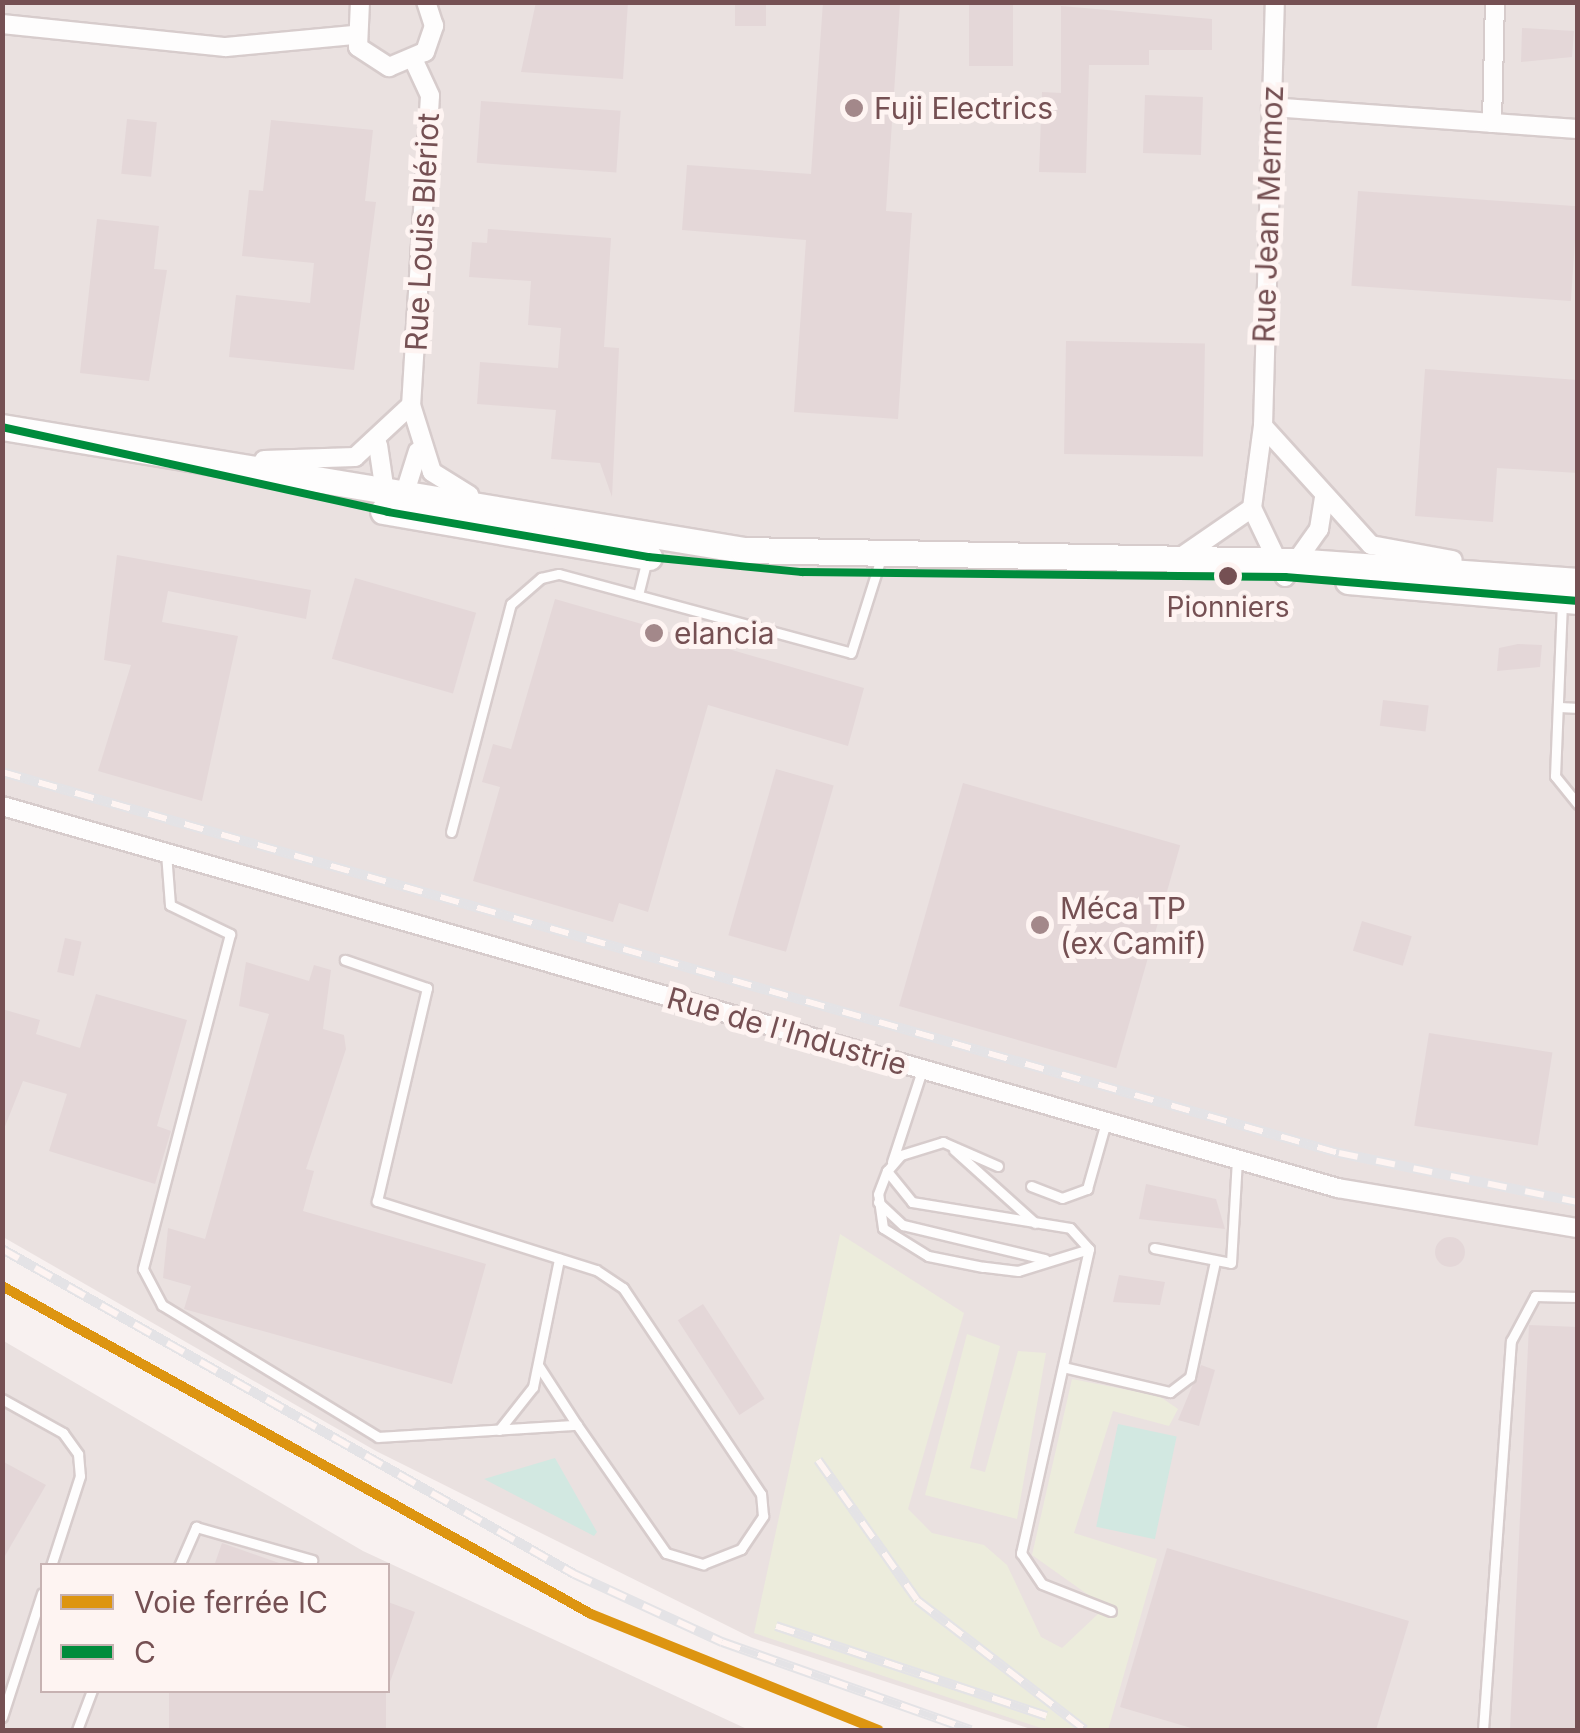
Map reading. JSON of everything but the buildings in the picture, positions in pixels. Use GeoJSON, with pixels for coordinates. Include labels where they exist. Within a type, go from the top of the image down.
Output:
{"type":"FeatureCollection","features":[{"type":"Feature","properties":{"kind":"main road"},"geometry":{"type":"LineString","coordinates":[[2,427],[650,549],[880,565],[1283,566]]}},
{"type":"Feature","properties":{"kind":"main road"},"geometry":{"type":"LineString","coordinates":[[880,565],[1178,559],[1568,590]]}},
{"type":"Feature","properties":{"kind":"street"},"geometry":{"type":"LineString","coordinates":[[353,35],[360,2]]}},
{"type":"Feature","properties":{"kind":"street"},"geometry":{"type":"LineString","coordinates":[[353,35],[377,64],[414,61],[432,40],[426,2]]}},
{"type":"Feature","properties":{"kind":"street","name":"Rue Jean Mermoz"},"geometry":{"type":"LineString","coordinates":[[1275,2],[1263,426],[1252,508],[1283,566]]}},
{"type":"Feature","properties":{"kind":"street"},"geometry":{"type":"LineString","coordinates":[[1492,123],[1495,2]]}},
{"type":"Feature","properties":{"kind":"street"},"geometry":{"type":"LineString","coordinates":[[2,24],[226,47],[353,35]]}},
{"type":"Feature","properties":{"kind":"street","name":"Rue Louis Blériot"},"geometry":{"type":"LineString","coordinates":[[414,61],[430,96],[412,405],[418,451]]}},
{"type":"Feature","properties":{"kind":"street"},"geometry":{"type":"LineString","coordinates":[[1271,107],[1578,130]]}},
{"type":"Feature","properties":{"kind":"street"},"geometry":{"type":"LineString","coordinates":[[156,456],[324,463],[378,445],[412,405]]}},
{"type":"Feature","properties":{"kind":"street"},"geometry":{"type":"LineString","coordinates":[[1263,426],[1324,499],[1387,552],[1525,567],[1568,590]]}},
{"type":"Feature","properties":{"kind":"street"},"geometry":{"type":"LineString","coordinates":[[378,445],[393,502]]}},
{"type":"Feature","properties":{"kind":"street"},"geometry":{"type":"LineString","coordinates":[[393,502],[418,451],[449,490],[650,549]]}},
{"type":"Feature","properties":{"kind":"street"},"geometry":{"type":"LineString","coordinates":[[1283,566],[1318,530],[1324,499]]}},
{"type":"Feature","properties":{"kind":"street"},"geometry":{"type":"LineString","coordinates":[[1178,559],[1252,508]]}},
{"type":"Feature","properties":{"kind":"street","name":"Rue de l'Industrie"},"geometry":{"type":"LineString","coordinates":[[2,806],[1338,1188],[1578,1228]]}},
{"type":"Feature","properties":{"kind":"lane"},"geometry":{"type":"LineString","coordinates":[[638,595],[650,549]]}},
{"type":"Feature","properties":{"kind":"lane"},"geometry":{"type":"LineString","coordinates":[[451,832],[511,604],[559,574],[852,653],[880,565]]}},
{"type":"Feature","properties":{"kind":"lane"},"geometry":{"type":"LineString","coordinates":[[1568,590],[1554,776],[1578,804]]}},
{"type":"Feature","properties":{"kind":"lane"},"geometry":{"type":"LineString","coordinates":[[1560,706],[1578,708]]}},
{"type":"Feature","properties":{"kind":"lane"},"geometry":{"type":"LineString","coordinates":[[166,853],[170,906],[230,934],[142,1269],[162,1305],[378,1437],[577,1425]]}},
{"type":"Feature","properties":{"kind":"lane"},"geometry":{"type":"LineString","coordinates":[[345,960],[427,988],[377,1201],[559,1259],[623,1288],[751,1473],[763,1516],[756,1534],[703,1564],[666,1553],[538,1365]]}},
{"type":"Feature","properties":{"kind":"lane"},"geometry":{"type":"LineString","coordinates":[[922,1070],[878,1202],[883,1228],[928,1256],[1018,1271],[1089,1249]]}},
{"type":"Feature","properties":{"kind":"lane"},"geometry":{"type":"LineString","coordinates":[[1031,1186],[1062,1198],[1087,1189],[1106,1122]]}},
{"type":"Feature","properties":{"kind":"lane"},"geometry":{"type":"LineString","coordinates":[[889,1169],[918,1146],[943,1142],[998,1166]]}},
{"type":"Feature","properties":{"kind":"lane"},"geometry":{"type":"LineString","coordinates":[[943,1142],[1037,1224]]}},
{"type":"Feature","properties":{"kind":"lane"},"geometry":{"type":"LineString","coordinates":[[1154,1248],[1232,1263],[1237,1160]]}},
{"type":"Feature","properties":{"kind":"lane"},"geometry":{"type":"LineString","coordinates":[[889,1169],[912,1202],[1070,1228],[1089,1249]]}},
{"type":"Feature","properties":{"kind":"lane"},"geometry":{"type":"LineString","coordinates":[[878,1202],[903,1225],[1048,1260]]}},
{"type":"Feature","properties":{"kind":"lane"},"geometry":{"type":"LineString","coordinates":[[1089,1249],[1021,1553],[1042,1584],[1111,1611]]}},
{"type":"Feature","properties":{"kind":"lane"},"geometry":{"type":"LineString","coordinates":[[498,1432],[534,1387],[559,1259]]}},
{"type":"Feature","properties":{"kind":"lane"},"geometry":{"type":"LineString","coordinates":[[1063,1367],[1170,1392],[1190,1377],[1215,1261]]}},
{"type":"Feature","properties":{"kind":"lane"},"geometry":{"type":"LineString","coordinates":[[1483,1730],[1511,1341],[1535,1296],[1578,1297]]}},
{"type":"Feature","properties":{"kind":"lane"},"geometry":{"type":"LineString","coordinates":[[2,1399],[63,1434],[78,1454],[80,1476],[52,1563]]}},
{"type":"Feature","properties":{"kind":"lane"},"geometry":{"type":"LineString","coordinates":[[180,1563],[196,1527],[312,1560]]}},
{"type":"Feature","properties":{"kind":"lane"},"geometry":{"type":"LineString","coordinates":[[2,1718],[40,1599]]}},
{"type":"Feature","properties":{"kind":"lane"},"geometry":{"type":"LineString","coordinates":[[78,1730],[91,1693]]}},
{"type":"Feature","properties":{"kind":"shaded area"},"geometry":{"type":"Polygon","coordinates":[[[3,3],[1577,3],[1577,1730],[1034,1730],[752,1638],[376,1451],[3,1237],[3,3]]]}},
{"type":"Feature","properties":{"kind":"shaded area"},"geometry":{"type":"Polygon","coordinates":[[[840,1234],[964,1313],[908,1509],[932,1533],[984,1545],[1007,1565],[1041,1637],[1062,1648],[1098,1614],[1094,1599],[1032,1555],[1072,1379],[1159,1396],[1178,1409],[1169,1426],[1113,1411],[1074,1533],[1157,1559],[1108,1730],[1047,1730],[754,1633],[840,1234]]]}},
{"type":"Feature","properties":{"kind":"shaded area"},"geometry":{"type":"Polygon","coordinates":[[[967,1334],[1000,1346],[970,1468],[985,1472],[1018,1351],[1046,1353],[1017,1519],[925,1495],[967,1334]]]}},
{"type":"Feature","properties":{"kind":"shaded area"},"geometry":{"type":"Polygon","coordinates":[[[2,1340],[389,1563],[40,1563],[40,1693],[390,1693],[390,1564],[749,1730],[3,1730],[2,1340]]]}},
{"type":"Feature","properties":{"kind":"shaded area"},"geometry":{"type":"Polygon","coordinates":[[[1118,1424],[1177,1436],[1155,1539],[1096,1527],[1118,1424]]]}},
{"type":"Feature","properties":{"kind":"shaded area"},"geometry":{"type":"Polygon","coordinates":[[[555,1458],[597,1532],[594,1536],[484,1479],[555,1458]]]}},
{"type":"Feature","properties":{"kind":"railway"},"geometry":{"type":"LineString","coordinates":[[2,772],[1339,1153],[1578,1202]]}},
{"type":"Feature","properties":{"kind":"railway"},"geometry":{"type":"LineString","coordinates":[[2,1249],[574,1574],[722,1642],[971,1730]]}},
{"type":"Feature","properties":{"kind":"railway"},"geometry":{"type":"LineString","coordinates":[[818,1460],[917,1600],[1085,1730]]}},
{"type":"Feature","properties":{"kind":"railway"},"geometry":{"type":"LineString","coordinates":[[776,1626],[1046,1716]]}},
{"type":"Feature","properties":{"kind":"rail line","name":"IC"},"geometry":{"type":"LineString","coordinates":[[2,1286],[591,1614],[878,1730]]}},
{"type":"Feature","properties":{"kind":"transit line","name":"C"},"geometry":{"type":"LineString","coordinates":[[2,427],[388,512],[648,557],[802,572],[1285,577],[1578,601]]}},
{"type":"Feature","properties":{"kind":"place","name":"Fuji Electrics"},"geometry":{"type":"Point","coordinates":[854,108]}},
{"type":"Feature","properties":{"kind":"place","name":"Pionniers"},"geometry":{"type":"Point","coordinates":[1228,576]}},
{"type":"Feature","properties":{"kind":"place","name":"elancia"},"geometry":{"type":"Point","coordinates":[654,633]}},
{"type":"Feature","properties":{"kind":"place","name":"Méca TP (ex Camif)"},"geometry":{"type":"Point","coordinates":[1040,925]}}]}
